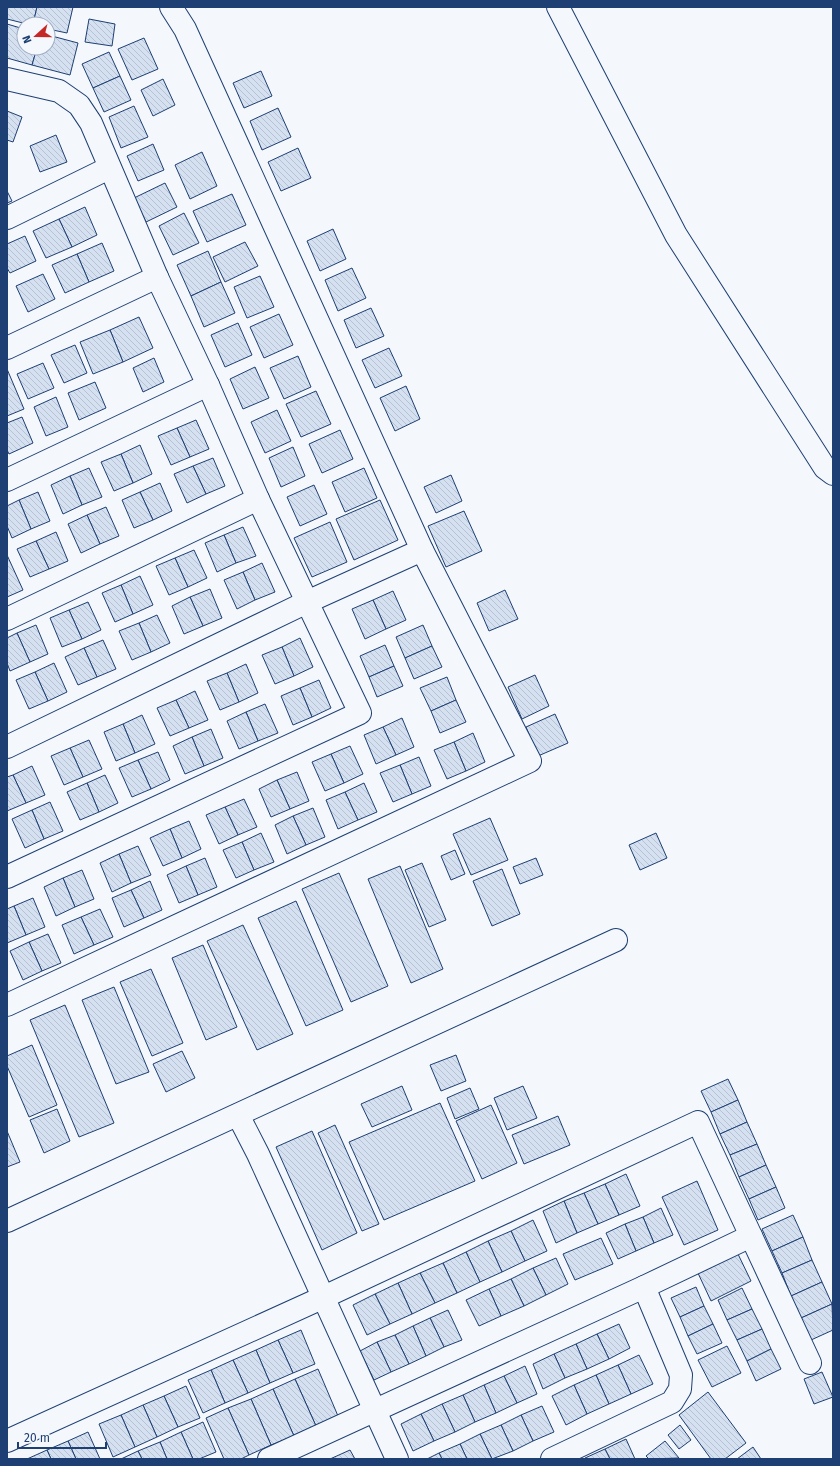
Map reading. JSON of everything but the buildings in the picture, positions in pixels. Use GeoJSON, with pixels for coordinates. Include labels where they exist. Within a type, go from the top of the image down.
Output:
{"type":"FeatureCollection","features":[{"type":"Feature","properties":{"kind":"street"},"geometry":{"type":"LineString","coordinates":[[7,1005],[530,761],[422,550],[185,29],[171,7]]}},
{"type":"Feature","properties":{"kind":"street"},"geometry":{"type":"LineString","coordinates":[[558,7],[676,235],[825,468],[833,474]]}},
{"type":"Feature","properties":{"kind":"street"},"geometry":{"type":"LineString","coordinates":[[7,79],[59,91],[79,105],[91,123],[157,277],[208,386],[258,499],[360,713],[7,877]]}},
{"type":"Feature","properties":{"kind":"street"},"geometry":{"type":"LineString","coordinates":[[7,218],[110,168]]}},
{"type":"Feature","properties":{"kind":"street"},"geometry":{"type":"LineString","coordinates":[[7,348],[157,277]]}},
{"type":"Feature","properties":{"kind":"street"},"geometry":{"type":"LineString","coordinates":[[7,480],[208,386]]}},
{"type":"Feature","properties":{"kind":"street"},"geometry":{"type":"LineString","coordinates":[[7,619],[258,499]]}},
{"type":"Feature","properties":{"kind":"street"},"geometry":{"type":"LineString","coordinates":[[7,747],[307,602],[422,550]]}},
{"type":"Feature","properties":{"kind":"street"},"geometry":{"type":"LineString","coordinates":[[7,1221],[616,940]]}},
{"type":"Feature","properties":{"kind":"street"},"geometry":{"type":"LineString","coordinates":[[238,1115],[258,1154],[397,1459]]}},
{"type":"Feature","properties":{"kind":"street"},"geometry":{"type":"LineString","coordinates":[[7,1441],[324,1297],[698,1122],[810,1363]]}},
{"type":"Feature","properties":{"kind":"street"},"geometry":{"type":"LineString","coordinates":[[268,1459],[644,1287],[751,1236]]}},
{"type":"Feature","properties":{"kind":"street"},"geometry":{"type":"LineString","coordinates":[[552,1459],[672,1402],[680,1389],[681,1375],[644,1287]]}}]}
